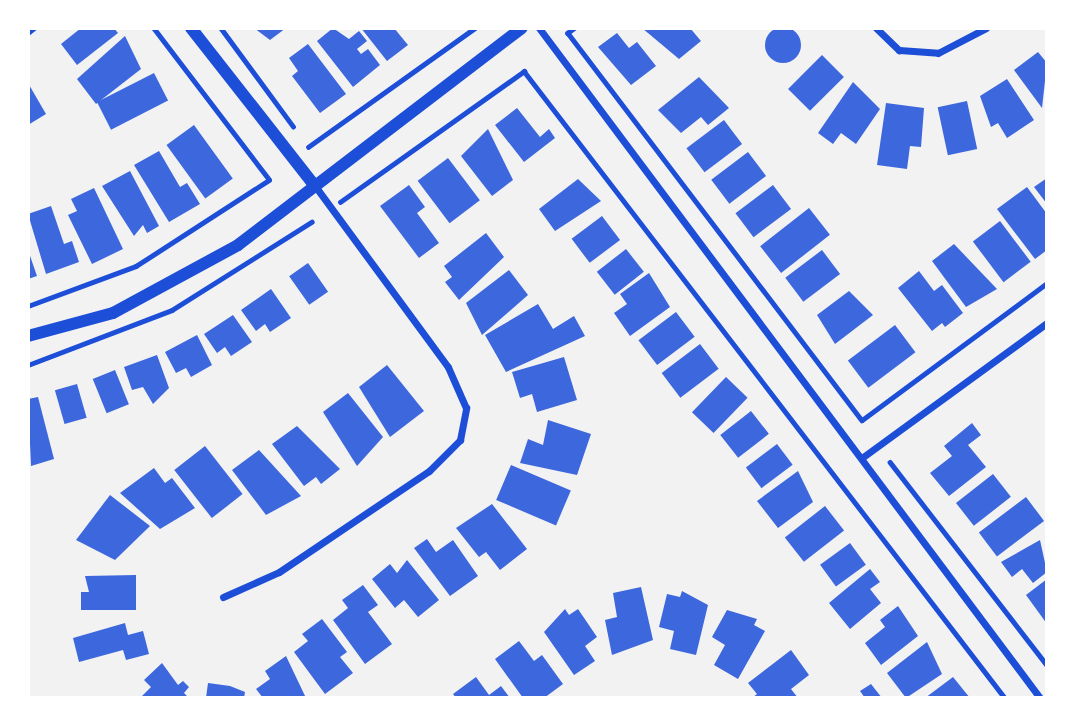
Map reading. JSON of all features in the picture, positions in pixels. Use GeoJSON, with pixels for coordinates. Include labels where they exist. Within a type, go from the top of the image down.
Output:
{"type":"FeatureCollection","features":[{"type":"Feature","properties":{"kind":"street"},"geometry":{"type":"LineString","coordinates":[[191,28],[315,186],[448,366],[466,408],[460,440],[429,471],[279,572],[223,597]]}},
{"type":"Feature","properties":{"kind":"street"},"geometry":{"type":"LineString","coordinates":[[28,337],[113,313],[237,244],[522,28]]}},
{"type":"Feature","properties":{"kind":"street"},"geometry":{"type":"LineString","coordinates":[[539,28],[863,457],[1040,698]]}},
{"type":"Feature","properties":{"kind":"street"},"geometry":{"type":"LineString","coordinates":[[876,28],[899,50],[938,53],[986,28]]}},
{"type":"Feature","properties":{"kind":"street"},"geometry":{"type":"LineString","coordinates":[[863,457],[1047,323]]}},
{"type":"Feature","properties":{"kind":"path"},"geometry":{"type":"LineString","coordinates":[[28,33],[34,28]]}},
{"type":"Feature","properties":{"kind":"path"},"geometry":{"type":"LineString","coordinates":[[28,306],[136,266],[269,180],[153,28]]}},
{"type":"Feature","properties":{"kind":"path"},"geometry":{"type":"LineString","coordinates":[[221,28],[311,150],[475,28]]}},
{"type":"Feature","properties":{"kind":"path"},"geometry":{"type":"LineString","coordinates":[[575,28],[568,33],[862,420],[1047,283]]}},
{"type":"Feature","properties":{"kind":"path"},"geometry":{"type":"LineString","coordinates":[[340,202],[524,71],[1005,698]]}},
{"type":"Feature","properties":{"kind":"path"},"geometry":{"type":"LineString","coordinates":[[28,365],[172,310],[311,222]]}},
{"type":"Feature","properties":{"kind":"path"},"geometry":{"type":"LineString","coordinates":[[890,462],[1047,665]]}},
{"type":"Feature","properties":{"kind":"building"},"geometry":{"type":"Polygon","coordinates":[[[783,27],[796,32],[801,45],[796,58],[783,63],[770,58],[765,45],[770,32],[783,27]]]}},
{"type":"Feature","properties":{"kind":"building"},"geometry":{"type":"Polygon","coordinates":[[[81,28],[114,28],[118,33],[77,65],[61,44],[81,28]]]}},
{"type":"Feature","properties":{"kind":"building"},"geometry":{"type":"Polygon","coordinates":[[[254,28],[286,28],[270,40],[254,28]]]}},
{"type":"Feature","properties":{"kind":"building"},"geometry":{"type":"Polygon","coordinates":[[[333,28],[349,39],[359,31],[367,41],[357,49],[361,54],[368,49],[380,65],[353,87],[317,41],[333,28]]]}},
{"type":"Feature","properties":{"kind":"building"},"geometry":{"type":"Polygon","coordinates":[[[361,28],[394,28],[408,45],[387,61],[361,28]]]}},
{"type":"Feature","properties":{"kind":"building"},"geometry":{"type":"Polygon","coordinates":[[[642,28],[690,28],[701,41],[679,59],[642,28]]]}},
{"type":"Feature","properties":{"kind":"building"},"geometry":{"type":"Polygon","coordinates":[[[617,33],[629,48],[637,42],[656,66],[631,85],[598,47],[617,33]]]}},
{"type":"Feature","properties":{"kind":"building"},"geometry":{"type":"Polygon","coordinates":[[[125,36],[141,69],[96,104],[77,79],[125,36]]]}},
{"type":"Feature","properties":{"kind":"building"},"geometry":{"type":"Polygon","coordinates":[[[308,44],[346,94],[320,113],[292,76],[298,71],[289,58],[308,44]]]}},
{"type":"Feature","properties":{"kind":"building"},"geometry":{"type":"Polygon","coordinates":[[[1038,52],[1047,63],[1042,108],[1014,70],[1038,52]]]}},
{"type":"Feature","properties":{"kind":"building"},"geometry":{"type":"Polygon","coordinates":[[[822,55],[844,77],[810,111],[788,89],[822,55]]]}},
{"type":"Feature","properties":{"kind":"building"},"geometry":{"type":"Polygon","coordinates":[[[154,73],[168,101],[111,130],[97,102],[154,73]]]}},
{"type":"Feature","properties":{"kind":"building"},"geometry":{"type":"Polygon","coordinates":[[[699,77],[729,108],[708,125],[701,117],[681,133],[658,110],[699,77]]]}},
{"type":"Feature","properties":{"kind":"building"},"geometry":{"type":"Polygon","coordinates":[[[1007,79],[1034,120],[1007,138],[998,123],[991,127],[980,96],[1007,79]]]}},
{"type":"Feature","properties":{"kind":"building"},"geometry":{"type":"Polygon","coordinates":[[[853,82],[880,109],[856,144],[841,133],[833,144],[818,133],[853,82]]]}},
{"type":"Feature","properties":{"kind":"building"},"geometry":{"type":"Polygon","coordinates":[[[28,83],[46,114],[28,125],[28,83]]]}},
{"type":"Feature","properties":{"kind":"building"},"geometry":{"type":"Polygon","coordinates":[[[967,101],[977,149],[948,155],[938,107],[967,101]]]}},
{"type":"Feature","properties":{"kind":"building"},"geometry":{"type":"Polygon","coordinates":[[[886,103],[924,108],[921,147],[910,146],[907,169],[877,165],[886,103]]]}},
{"type":"Feature","properties":{"kind":"building"},"geometry":{"type":"Polygon","coordinates":[[[517,108],[540,137],[549,129],[555,138],[524,162],[495,125],[517,108]]]}},
{"type":"Feature","properties":{"kind":"building"},"geometry":{"type":"Polygon","coordinates":[[[724,120],[742,144],[705,172],[686,148],[724,120]]]}},
{"type":"Feature","properties":{"kind":"building"},"geometry":{"type":"Polygon","coordinates":[[[194,125],[233,178],[205,198],[166,145],[194,125]]]}},
{"type":"Feature","properties":{"kind":"building"},"geometry":{"type":"Polygon","coordinates":[[[488,129],[513,180],[492,196],[461,156],[488,129]]]}},
{"type":"Feature","properties":{"kind":"building"},"geometry":{"type":"Polygon","coordinates":[[[159,151],[180,187],[187,183],[200,204],[169,222],[134,165],[159,151]]]}},
{"type":"Feature","properties":{"kind":"building"},"geometry":{"type":"Polygon","coordinates":[[[748,152],[766,176],[729,204],[711,180],[748,152]]]}},
{"type":"Feature","properties":{"kind":"building"},"geometry":{"type":"Polygon","coordinates":[[[448,158],[480,200],[450,223],[418,181],[448,158]]]}},
{"type":"Feature","properties":{"kind":"building"},"geometry":{"type":"Polygon","coordinates":[[[130,171],[159,226],[147,233],[143,225],[134,236],[102,186],[130,171]]]}},
{"type":"Feature","properties":{"kind":"building"},"geometry":{"type":"Polygon","coordinates":[[[1047,178],[1047,204],[1034,187],[1047,178]]]}},
{"type":"Feature","properties":{"kind":"building"},"geometry":{"type":"Polygon","coordinates":[[[578,179],[601,201],[555,231],[539,209],[578,179]]]}},
{"type":"Feature","properties":{"kind":"building"},"geometry":{"type":"Polygon","coordinates":[[[409,185],[425,207],[417,213],[439,243],[419,258],[380,206],[409,185]]]}},
{"type":"Feature","properties":{"kind":"building"},"geometry":{"type":"Polygon","coordinates":[[[773,185],[791,209],[754,237],[735,213],[773,185]]]}},
{"type":"Feature","properties":{"kind":"building"},"geometry":{"type":"Polygon","coordinates":[[[1027,187],[1047,214],[1047,250],[1035,259],[997,209],[1027,187]]]}},
{"type":"Feature","properties":{"kind":"building"},"geometry":{"type":"Polygon","coordinates":[[[94,188],[123,249],[92,264],[68,215],[77,211],[71,199],[94,188]]]}},
{"type":"Feature","properties":{"kind":"building"},"geometry":{"type":"Polygon","coordinates":[[[51,206],[64,244],[72,241],[79,262],[46,274],[28,214],[51,206]]]}},
{"type":"Feature","properties":{"kind":"building"},"geometry":{"type":"Polygon","coordinates":[[[809,208],[830,235],[781,273],[760,246],[809,208]]]}},
{"type":"Feature","properties":{"kind":"building"},"geometry":{"type":"Polygon","coordinates":[[[602,216],[620,240],[590,263],[572,239],[602,216]]]}},
{"type":"Feature","properties":{"kind":"building"},"geometry":{"type":"Polygon","coordinates":[[[1000,221],[1031,262],[1004,282],[973,241],[1000,221]]]}},
{"type":"Feature","properties":{"kind":"building"},"geometry":{"type":"Polygon","coordinates":[[[486,233],[504,257],[459,300],[445,282],[452,277],[444,266],[486,233]]]}},
{"type":"Feature","properties":{"kind":"building"},"geometry":{"type":"Polygon","coordinates":[[[954,244],[997,289],[966,307],[932,261],[954,244]]]}},
{"type":"Feature","properties":{"kind":"building"},"geometry":{"type":"Polygon","coordinates":[[[626,249],[644,272],[615,295],[597,272],[626,249]]]}},
{"type":"Feature","properties":{"kind":"building"},"geometry":{"type":"Polygon","coordinates":[[[28,250],[37,276],[28,279],[28,250]]]}},
{"type":"Feature","properties":{"kind":"building"},"geometry":{"type":"Polygon","coordinates":[[[822,250],[840,274],[803,302],[785,278],[822,250]]]}},
{"type":"Feature","properties":{"kind":"building"},"geometry":{"type":"Polygon","coordinates":[[[308,263],[328,292],[309,305],[289,276],[308,263]]]}},
{"type":"Feature","properties":{"kind":"building"},"geometry":{"type":"Polygon","coordinates":[[[509,270],[528,295],[482,335],[466,303],[509,270]]]}},
{"type":"Feature","properties":{"kind":"building"},"geometry":{"type":"Polygon","coordinates":[[[919,271],[934,291],[942,285],[963,313],[945,327],[942,323],[932,331],[898,288],[919,271]]]}},
{"type":"Feature","properties":{"kind":"building"},"geometry":{"type":"Polygon","coordinates":[[[649,273],[670,307],[630,336],[614,313],[627,304],[620,294],[649,273]]]}},
{"type":"Feature","properties":{"kind":"building"},"geometry":{"type":"Polygon","coordinates":[[[271,289],[291,318],[270,332],[265,324],[256,331],[241,310],[271,289]]]}},
{"type":"Feature","properties":{"kind":"building"},"geometry":{"type":"Polygon","coordinates":[[[849,291],[873,315],[835,344],[817,315],[849,291]]]}},
{"type":"Feature","properties":{"kind":"building"},"geometry":{"type":"Polygon","coordinates":[[[538,304],[553,329],[574,316],[585,336],[506,372],[485,335],[538,304]]]}},
{"type":"Feature","properties":{"kind":"building"},"geometry":{"type":"Polygon","coordinates":[[[676,312],[695,337],[657,365],[638,340],[676,312]]]}},
{"type":"Feature","properties":{"kind":"building"},"geometry":{"type":"Polygon","coordinates":[[[233,315],[252,342],[231,356],[225,347],[217,353],[204,334],[233,315]]]}},
{"type":"Feature","properties":{"kind":"building"},"geometry":{"type":"Polygon","coordinates":[[[895,325],[915,352],[868,388],[848,361],[895,325]]]}},
{"type":"Feature","properties":{"kind":"building"},"geometry":{"type":"Polygon","coordinates":[[[197,335],[212,365],[191,377],[186,368],[176,373],[165,352],[197,335]]]}},
{"type":"Feature","properties":{"kind":"building"},"geometry":{"type":"Polygon","coordinates":[[[700,344],[719,369],[680,398],[662,373],[700,344]]]}},
{"type":"Feature","properties":{"kind":"building"},"geometry":{"type":"Polygon","coordinates":[[[157,355],[169,388],[153,404],[143,387],[132,390],[124,367],[157,355]]]}},
{"type":"Feature","properties":{"kind":"building"},"geometry":{"type":"Polygon","coordinates":[[[564,357],[577,400],[537,412],[532,394],[520,398],[512,372],[564,357]]]}},
{"type":"Feature","properties":{"kind":"building"},"geometry":{"type":"Polygon","coordinates":[[[387,365],[424,411],[390,437],[359,387],[387,365]]]}},
{"type":"Feature","properties":{"kind":"building"},"geometry":{"type":"Polygon","coordinates":[[[115,370],[129,404],[107,413],[93,379],[115,370]]]}},
{"type":"Feature","properties":{"kind":"building"},"geometry":{"type":"Polygon","coordinates":[[[726,377],[748,398],[714,433],[692,412],[726,377]]]}},
{"type":"Feature","properties":{"kind":"building"},"geometry":{"type":"Polygon","coordinates":[[[77,384],[87,418],[65,424],[55,390],[77,384]]]}},
{"type":"Feature","properties":{"kind":"building"},"geometry":{"type":"Polygon","coordinates":[[[348,393],[383,437],[357,466],[323,412],[348,393]]]}},
{"type":"Feature","properties":{"kind":"building"},"geometry":{"type":"Polygon","coordinates":[[[38,397],[54,459],[31,466],[28,399],[38,397]]]}},
{"type":"Feature","properties":{"kind":"building"},"geometry":{"type":"Polygon","coordinates":[[[751,411],[769,434],[738,458],[720,435],[751,411]]]}},
{"type":"Feature","properties":{"kind":"building"},"geometry":{"type":"Polygon","coordinates":[[[548,420],[591,434],[577,475],[520,463],[528,439],[543,445],[548,420]]]}},
{"type":"Feature","properties":{"kind":"building"},"geometry":{"type":"Polygon","coordinates":[[[972,423],[981,435],[968,445],[986,467],[949,496],[930,473],[952,456],[944,446],[972,423]]]}},
{"type":"Feature","properties":{"kind":"building"},"geometry":{"type":"Polygon","coordinates":[[[297,426],[340,469],[321,484],[316,477],[304,486],[272,444],[297,426]]]}},
{"type":"Feature","properties":{"kind":"building"},"geometry":{"type":"Polygon","coordinates":[[[777,444],[793,465],[762,488],[746,467],[777,444]]]}},
{"type":"Feature","properties":{"kind":"building"},"geometry":{"type":"Polygon","coordinates":[[[205,446],[243,494],[212,518],[174,470],[205,446]]]}},
{"type":"Feature","properties":{"kind":"building"},"geometry":{"type":"Polygon","coordinates":[[[259,450],[301,496],[266,515],[232,470],[259,450]]]}},
{"type":"Feature","properties":{"kind":"building"},"geometry":{"type":"Polygon","coordinates":[[[511,465],[571,490],[556,525],[496,500],[511,465]]]}},
{"type":"Feature","properties":{"kind":"building"},"geometry":{"type":"Polygon","coordinates":[[[154,468],[165,483],[172,478],[195,508],[160,529],[120,493],[154,468]]]}},
{"type":"Feature","properties":{"kind":"building"},"geometry":{"type":"Polygon","coordinates":[[[798,471],[813,502],[778,528],[757,501],[798,471]]]}},
{"type":"Feature","properties":{"kind":"building"},"geometry":{"type":"Polygon","coordinates":[[[993,474],[1011,497],[974,526],[956,503],[993,474]]]}},
{"type":"Feature","properties":{"kind":"building"},"geometry":{"type":"Polygon","coordinates":[[[110,495],[150,526],[115,560],[76,540],[110,495]]]}},
{"type":"Feature","properties":{"kind":"building"},"geometry":{"type":"Polygon","coordinates":[[[1026,497],[1044,521],[997,556],[979,533],[1026,497]]]}},
{"type":"Feature","properties":{"kind":"building"},"geometry":{"type":"Polygon","coordinates":[[[492,504],[527,549],[500,570],[486,552],[479,557],[456,528],[492,504]]]}},
{"type":"Feature","properties":{"kind":"building"},"geometry":{"type":"Polygon","coordinates":[[[825,506],[844,530],[804,562],[785,537],[825,506]]]}},
{"type":"Feature","properties":{"kind":"building"},"geometry":{"type":"Polygon","coordinates":[[[427,539],[436,552],[453,540],[478,576],[450,596],[414,548],[427,539]]]}},
{"type":"Feature","properties":{"kind":"building"},"geometry":{"type":"Polygon","coordinates":[[[1040,540],[1047,572],[1033,583],[1022,569],[1012,577],[1001,562],[1040,540]]]}},
{"type":"Feature","properties":{"kind":"building"},"geometry":{"type":"Polygon","coordinates":[[[850,543],[866,565],[836,587],[820,565],[850,543]]]}},
{"type":"Feature","properties":{"kind":"building"},"geometry":{"type":"Polygon","coordinates":[[[407,560],[439,600],[418,617],[404,600],[395,608],[372,579],[390,564],[397,573],[407,560]]]}},
{"type":"Feature","properties":{"kind":"building"},"geometry":{"type":"Polygon","coordinates":[[[870,569],[880,582],[870,589],[881,603],[850,629],[829,603],[870,569]]]}},
{"type":"Feature","properties":{"kind":"building"},"geometry":{"type":"Polygon","coordinates":[[[136,575],[136,610],[81,610],[81,592],[89,592],[85,576],[136,575]]]}},
{"type":"Feature","properties":{"kind":"building"},"geometry":{"type":"Polygon","coordinates":[[[1047,579],[1047,624],[1026,595],[1047,579]]]}},
{"type":"Feature","properties":{"kind":"building"},"geometry":{"type":"Polygon","coordinates":[[[363,585],[378,605],[368,612],[392,644],[365,664],[333,620],[348,608],[342,600],[363,585]]]}},
{"type":"Feature","properties":{"kind":"building"},"geometry":{"type":"Polygon","coordinates":[[[641,587],[653,640],[612,655],[605,620],[617,617],[613,593],[641,587]]]}},
{"type":"Feature","properties":{"kind":"building"},"geometry":{"type":"Polygon","coordinates":[[[682,591],[708,605],[696,655],[670,649],[674,631],[659,627],[667,594],[680,597],[682,591]]]}},
{"type":"Feature","properties":{"kind":"building"},"geometry":{"type":"Polygon","coordinates":[[[898,606],[918,636],[881,665],[865,643],[885,627],[880,620],[898,606]]]}},
{"type":"Feature","properties":{"kind":"building"},"geometry":{"type":"Polygon","coordinates":[[[565,609],[569,615],[578,609],[597,637],[585,646],[595,661],[574,675],[544,632],[565,609]]]}},
{"type":"Feature","properties":{"kind":"building"},"geometry":{"type":"Polygon","coordinates":[[[727,610],[757,619],[754,625],[765,631],[738,679],[714,665],[725,645],[712,637],[727,610]]]}},
{"type":"Feature","properties":{"kind":"building"},"geometry":{"type":"Polygon","coordinates":[[[322,619],[347,652],[340,657],[353,673],[325,694],[294,652],[308,641],[302,634],[322,619]]]}},
{"type":"Feature","properties":{"kind":"building"},"geometry":{"type":"Polygon","coordinates":[[[125,623],[128,635],[143,631],[149,654],[126,660],[123,650],[79,662],[73,638],[125,623]]]}},
{"type":"Feature","properties":{"kind":"building"},"geometry":{"type":"Polygon","coordinates":[[[519,641],[534,661],[542,655],[563,684],[544,698],[523,698],[495,659],[519,641]]]}},
{"type":"Feature","properties":{"kind":"building"},"geometry":{"type":"Polygon","coordinates":[[[927,642],[942,674],[906,698],[887,673],[927,642]]]}},
{"type":"Feature","properties":{"kind":"building"},"geometry":{"type":"Polygon","coordinates":[[[791,650],[809,675],[791,689],[798,698],[752,698],[757,694],[748,683],[791,650]]]}},
{"type":"Feature","properties":{"kind":"building"},"geometry":{"type":"Polygon","coordinates":[[[286,656],[306,698],[263,698],[256,689],[270,679],[265,671],[286,656]]]}},
{"type":"Feature","properties":{"kind":"building"},"geometry":{"type":"Polygon","coordinates":[[[162,663],[178,685],[183,681],[189,687],[184,693],[189,698],[142,696],[151,687],[144,680],[162,663]]]}},
{"type":"Feature","properties":{"kind":"building"},"geometry":{"type":"Polygon","coordinates":[[[476,677],[489,695],[501,686],[510,698],[456,698],[453,694],[476,677]]]}},
{"type":"Feature","properties":{"kind":"building"},"geometry":{"type":"Polygon","coordinates":[[[953,677],[970,698],[925,698],[953,677]]]}},
{"type":"Feature","properties":{"kind":"building"},"geometry":{"type":"Polygon","coordinates":[[[208,683],[230,686],[245,692],[244,698],[206,698],[208,683]]]}},
{"type":"Feature","properties":{"kind":"building"},"geometry":{"type":"Polygon","coordinates":[[[871,684],[882,698],[865,698],[860,691],[871,684]]]}}]}
